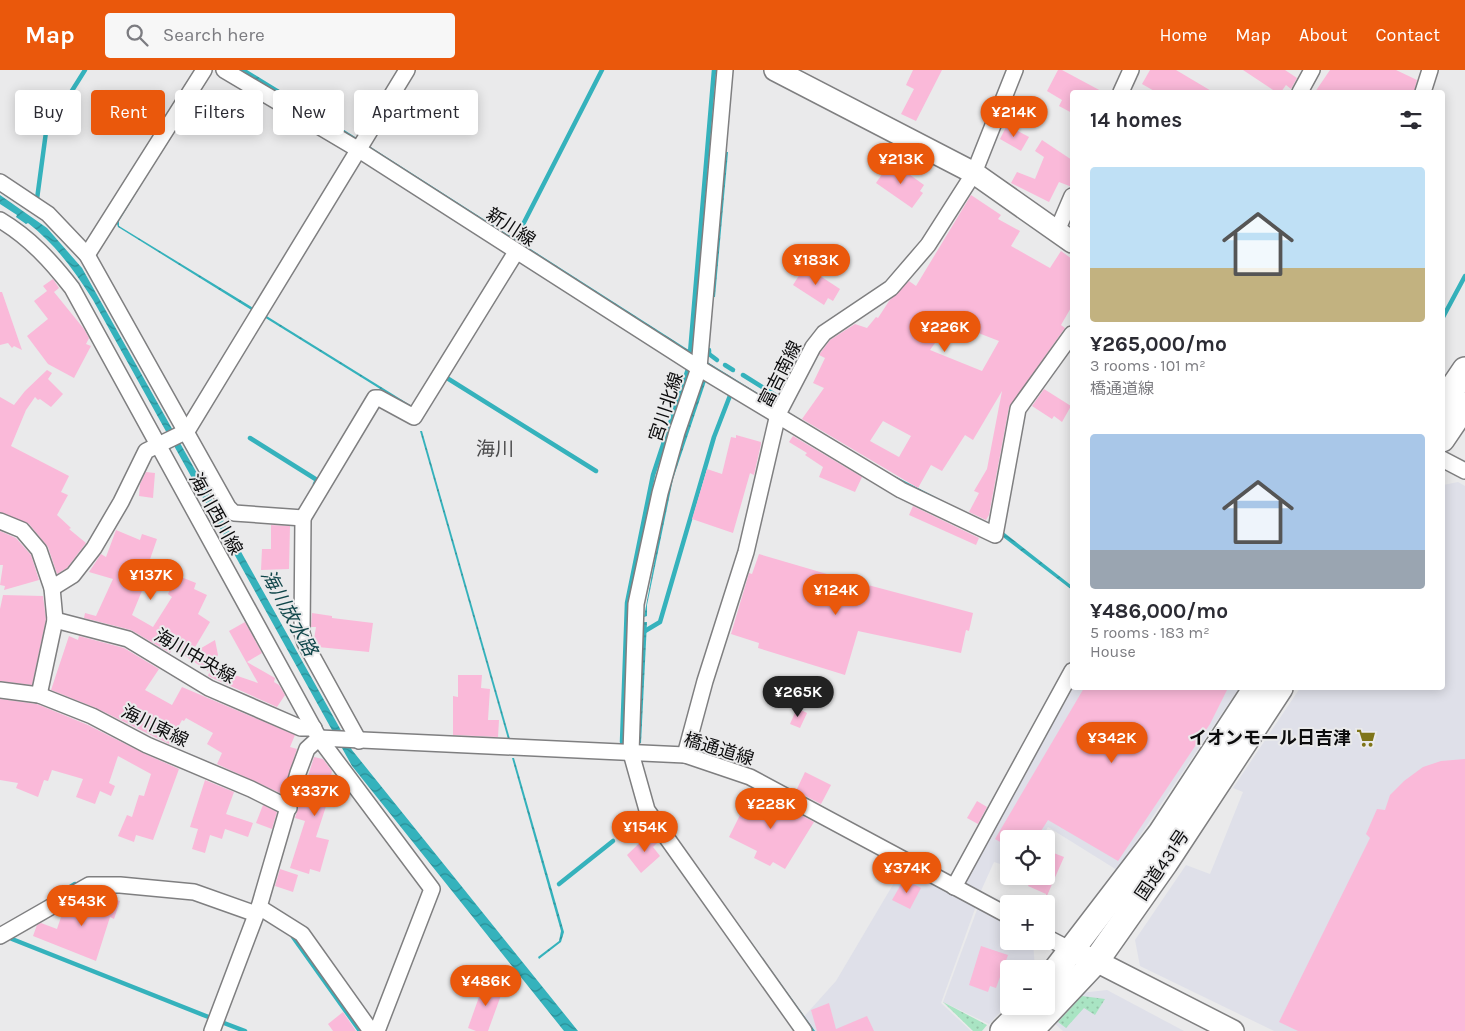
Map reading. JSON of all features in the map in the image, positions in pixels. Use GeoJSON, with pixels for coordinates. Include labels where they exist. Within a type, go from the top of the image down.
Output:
{"type":"FeatureCollection","features":[{"type":"Feature","properties":{"kind":"highway"},"geometry":{"type":"LineString","coordinates":[[1445,400],[1465,370]]}},
{"type":"Feature","properties":{"kind":"highway"},"geometry":{"type":"LineString","coordinates":[[1445,435],[1465,405]]}},
{"type":"Feature","properties":{"kind":"highway","name":"国道431号"},"geometry":{"type":"LineString","coordinates":[[1055,972],[1162,833],[1255,690]]}},
{"type":"Feature","properties":{"kind":"highway","name":"国道431号"},"geometry":{"type":"LineString","coordinates":[[1030,1031],[1096,960],[1165,863],[1279,690]]}},
{"type":"Feature","properties":{"kind":"highway"},"geometry":{"type":"LineString","coordinates":[[1003,1031],[1019,1015]]}},
{"type":"Feature","properties":{"kind":"main road"},"geometry":{"type":"LineString","coordinates":[[775,70],[974,173],[1064,236]]}},
{"type":"Feature","properties":{"kind":"main road"},"geometry":{"type":"LineString","coordinates":[[1073,951],[1096,960],[1233,1031]]}},
{"type":"Feature","properties":{"kind":"street"},"geometry":{"type":"LineString","coordinates":[[87,255],[204,70]]}},
{"type":"Feature","properties":{"kind":"street","name":"新川線"},"geometry":{"type":"LineString","coordinates":[[224,70],[359,150],[699,368],[901,490],[995,535],[1018,409],[1070,337]]}},
{"type":"Feature","properties":{"kind":"street"},"geometry":{"type":"LineString","coordinates":[[52,588],[73,575],[94,548],[121,502],[146,451],[184,432],[359,150],[406,70]]}},
{"type":"Feature","properties":{"kind":"street","name":"宮川北線"},"geometry":{"type":"LineString","coordinates":[[725,70],[699,368],[677,432],[660,493],[636,604],[631,753],[647,810],[804,1031]]}},
{"type":"Feature","properties":{"kind":"street","name":"富吉南線"},"geometry":{"type":"LineString","coordinates":[[685,755],[705,681],[746,552],[778,414],[813,347],[824,333],[891,288],[928,245],[974,173],[1015,70]]}},
{"type":"Feature","properties":{"kind":"street"},"geometry":{"type":"LineString","coordinates":[[1122,90],[1131,70]]}},
{"type":"Feature","properties":{"kind":"street"},"geometry":{"type":"LineString","coordinates":[[1301,90],[1312,70]]}},
{"type":"Feature","properties":{"kind":"street"},"geometry":{"type":"LineString","coordinates":[[1424,90],[1430,70]]}},
{"type":"Feature","properties":{"kind":"street"},"geometry":{"type":"LineString","coordinates":[[0,182],[48,214],[87,255],[184,432],[228,507],[234,513],[303,518]]}},
{"type":"Feature","properties":{"kind":"street"},"geometry":{"type":"LineString","coordinates":[[1064,236],[1070,206]]}},
{"type":"Feature","properties":{"kind":"street","name":"海川西川線"},"geometry":{"type":"LineString","coordinates":[[0,220],[22,233],[72,288],[321,735],[432,889],[377,1031]]}},
{"type":"Feature","properties":{"kind":"street"},"geometry":{"type":"LineString","coordinates":[[357,741],[305,643],[302,633],[303,518],[375,398],[379,398],[414,417],[516,252]]}},
{"type":"Feature","properties":{"kind":"street"},"geometry":{"type":"LineString","coordinates":[[1445,461],[1465,471]]}},
{"type":"Feature","properties":{"kind":"street"},"geometry":{"type":"LineString","coordinates":[[0,521],[22,530],[39,550],[52,588],[55,620],[39,695]]}},
{"type":"Feature","properties":{"kind":"street","name":"海川中央線"},"geometry":{"type":"LineString","coordinates":[[55,620],[128,639],[208,688],[301,728],[321,735],[357,741]]}},
{"type":"Feature","properties":{"kind":"street"},"geometry":{"type":"LineString","coordinates":[[954,887],[1070,675]]}},
{"type":"Feature","properties":{"kind":"street","name":"海川東線"},"geometry":{"type":"LineString","coordinates":[[0,690],[39,695],[92,716],[147,745],[251,789],[289,808]]}},
{"type":"Feature","properties":{"kind":"street"},"geometry":{"type":"LineString","coordinates":[[212,1031],[257,910],[307,749],[321,735]]}},
{"type":"Feature","properties":{"kind":"street","name":"橋通道線"},"geometry":{"type":"LineString","coordinates":[[357,741],[685,755],[750,777],[1000,911]]}},
{"type":"Feature","properties":{"kind":"street"},"geometry":{"type":"LineString","coordinates":[[0,936],[89,885],[120,885],[194,892],[257,910],[302,934],[371,1031]]}},
{"type":"Feature","properties":{"kind":"street"},"geometry":{"type":"LineString","coordinates":[[1055,942],[1073,951]]}},
{"type":"Feature","properties":{"kind":"shaded area","name":"イオンモール日吉津"},"geometry":{"type":"Polygon","coordinates":[[[1458,482],[1465,486],[1465,1031],[1274,1031],[1140,966],[1135,940],[1186,865],[1210,874],[1243,792],[1233,788],[1299,690],[1445,690],[1445,485],[1458,482]]]}},
{"type":"Feature","properties":{"kind":"shaded area"},"geometry":{"type":"Polygon","coordinates":[[[1072,690],[1238,690],[1117,870],[1048,827],[1046,830],[1000,830],[1000,864],[994,862],[980,893],[964,884],[1072,690]]]}},
{"type":"Feature","properties":{"kind":"shaded area"},"geometry":{"type":"Polygon","coordinates":[[[904,866],[976,906],[941,1003],[971,1031],[809,1031],[801,1020],[836,981],[904,866]]]}},
{"type":"Feature","properties":{"kind":"shaded area"},"geometry":{"type":"Polygon","coordinates":[[[978,907],[1000,919],[1000,950],[1034,950],[1034,960],[1000,960],[1000,1012],[989,1024],[943,1002],[978,907]]]}},
{"type":"Feature","properties":{"kind":"shaded area"},"geometry":{"type":"Polygon","coordinates":[[[1107,990],[1184,1031],[1063,1031],[1054,1023],[1080,993],[1107,990]]]}},
{"type":"Feature","properties":{"kind":"green space"},"geometry":{"type":"Polygon","coordinates":[[[1082,996],[1105,999],[1095,1015],[1084,1008],[1066,1028],[1058,1022],[1082,996]]]}},
{"type":"Feature","properties":{"kind":"green space"},"geometry":{"type":"Polygon","coordinates":[[[943,1002],[987,1025],[982,1031],[973,1031],[943,1002]]]}},
{"type":"Feature","properties":{"kind":"water"},"geometry":{"type":"Polygon","coordinates":[[[238,70],[247,70],[280,90],[273,90],[273,92],[238,70]]]}},
{"type":"Feature","properties":{"kind":"water"},"geometry":{"type":"Polygon","coordinates":[[[175,128],[119,221],[119,226],[255,309],[253,311],[118,227],[116,221],[175,128]]]}},
{"type":"Feature","properties":{"kind":"water"},"geometry":{"type":"Polygon","coordinates":[[[344,130],[709,363],[879,468],[1002,531],[1070,584],[1070,588],[999,534],[876,471],[341,135],[344,135],[344,130]]]}},
{"type":"Feature","properties":{"kind":"water"},"geometry":{"type":"Polygon","coordinates":[[[725,152],[728,152],[715,297],[713,297],[725,152]]]}},
{"type":"Feature","properties":{"kind":"water"},"geometry":{"type":"Polygon","coordinates":[[[0,195],[47,228],[82,268],[352,750],[578,1031],[564,1031],[352,766],[93,300],[56,249],[38,231],[0,204],[0,195]]]}},
{"type":"Feature","properties":{"kind":"water"},"geometry":{"type":"Polygon","coordinates":[[[265,315],[415,408],[414,410],[264,317],[265,315]]]}},
{"type":"Feature","properties":{"kind":"water"},"geometry":{"type":"Polygon","coordinates":[[[704,376],[707,378],[673,479],[647,605],[647,616],[644,617],[670,477],[704,376]]]}},
{"type":"Feature","properties":{"kind":"water"},"geometry":{"type":"Polygon","coordinates":[[[420,431],[422,431],[510,739],[508,739],[420,431]]]}},
{"type":"Feature","properties":{"kind":"water"},"geometry":{"type":"Polygon","coordinates":[[[644,622],[647,622],[641,743],[638,743],[644,622]]]}},
{"type":"Feature","properties":{"kind":"water"},"geometry":{"type":"Polygon","coordinates":[[[512,758],[514,758],[564,932],[561,942],[539,959],[538,957],[559,941],[561,931],[512,758]]]}},
{"type":"Feature","properties":{"kind":"water"},"geometry":{"type":"Polygon","coordinates":[[[644,769],[655,808],[815,1031],[811,1031],[651,808],[641,770],[644,769]]]}},
{"type":"Feature","properties":{"kind":"building"},"geometry":{"type":"Polygon","coordinates":[[[913,70],[942,70],[916,121],[901,114],[914,89],[906,85],[913,70]]]}},
{"type":"Feature","properties":{"kind":"building"},"geometry":{"type":"Polygon","coordinates":[[[1058,70],[1062,70],[1099,90],[1070,90],[1070,112],[1059,106],[1062,100],[1047,91],[1058,70]]]}},
{"type":"Feature","properties":{"kind":"building"},"geometry":{"type":"Polygon","coordinates":[[[1150,70],[1176,70],[1210,90],[1152,90],[1142,84],[1150,70]]]}},
{"type":"Feature","properties":{"kind":"building"},"geometry":{"type":"Polygon","coordinates":[[[1243,70],[1285,70],[1297,78],[1291,89],[1286,85],[1282,90],[1273,90],[1243,70]]]}},
{"type":"Feature","properties":{"kind":"building"},"geometry":{"type":"Polygon","coordinates":[[[1330,70],[1396,70],[1417,80],[1414,90],[1316,90],[1330,70]]]}},
{"type":"Feature","properties":{"kind":"building"},"geometry":{"type":"Polygon","coordinates":[[[1015,96],[1029,103],[1021,118],[1009,112],[1015,96]]]}},
{"type":"Feature","properties":{"kind":"building"},"geometry":{"type":"Polygon","coordinates":[[[1007,125],[1029,137],[1021,151],[1000,139],[1007,125]]]}},
{"type":"Feature","properties":{"kind":"building"},"geometry":{"type":"Polygon","coordinates":[[[1042,140],[1070,159],[1070,186],[1059,182],[1049,202],[1011,183],[1017,172],[1035,179],[1044,157],[1035,151],[1042,140]]]}},
{"type":"Feature","properties":{"kind":"building"},"geometry":{"type":"Polygon","coordinates":[[[891,161],[924,185],[920,191],[923,193],[912,208],[876,183],[891,161]]]}},
{"type":"Feature","properties":{"kind":"building"},"geometry":{"type":"Polygon","coordinates":[[[971,195],[1001,215],[998,219],[1020,231],[1011,246],[1050,268],[1061,251],[1070,258],[1070,309],[1061,325],[1065,328],[1009,407],[989,515],[986,520],[969,512],[979,493],[974,491],[987,469],[1002,391],[973,440],[965,435],[942,471],[931,465],[918,488],[802,419],[824,388],[813,383],[825,358],[819,355],[830,340],[855,324],[867,328],[876,317],[878,318],[889,301],[909,281],[916,286],[971,195]],[[950,322],[930,350],[982,371],[999,341],[950,322]],[[883,421],[870,441],[899,457],[911,436],[883,421]]]}},
{"type":"Feature","properties":{"kind":"building"},"geometry":{"type":"Polygon","coordinates":[[[805,266],[840,289],[833,301],[828,298],[824,305],[793,285],[805,266]]]}},
{"type":"Feature","properties":{"kind":"building"},"geometry":{"type":"Polygon","coordinates":[[[53,279],[59,288],[54,292],[84,329],[89,338],[86,344],[91,346],[74,378],[48,364],[27,336],[48,319],[34,301],[47,291],[43,286],[53,279]]]}},
{"type":"Feature","properties":{"kind":"building"},"geometry":{"type":"Polygon","coordinates":[[[0,292],[2,292],[22,350],[14,346],[12,348],[8,343],[0,345],[0,292]]]}},
{"type":"Feature","properties":{"kind":"building"},"geometry":{"type":"Polygon","coordinates":[[[47,370],[52,373],[48,379],[63,394],[51,407],[35,397],[26,410],[11,446],[69,476],[61,492],[68,495],[57,515],[71,528],[69,529],[86,543],[67,568],[57,574],[48,547],[29,524],[0,512],[0,397],[14,405],[25,391],[47,370]]]}},
{"type":"Feature","properties":{"kind":"building"},"geometry":{"type":"Polygon","coordinates":[[[1044,389],[1070,405],[1070,408],[1062,422],[1054,416],[1052,419],[1032,406],[1044,389]]]}},
{"type":"Feature","properties":{"kind":"building"},"geometry":{"type":"Polygon","coordinates":[[[736,435],[761,442],[761,444],[754,475],[750,473],[733,533],[692,519],[707,469],[722,474],[731,437],[736,438],[736,435]]]}},
{"type":"Feature","properties":{"kind":"building"},"geometry":{"type":"Polygon","coordinates":[[[793,436],[862,477],[855,492],[819,477],[823,467],[805,455],[807,453],[789,442],[793,436]]]}},
{"type":"Feature","properties":{"kind":"building"},"geometry":{"type":"Polygon","coordinates":[[[146,472],[155,473],[153,498],[139,496],[140,484],[146,472]]]}},
{"type":"Feature","properties":{"kind":"building"},"geometry":{"type":"Polygon","coordinates":[[[913,506],[979,538],[976,545],[909,515],[913,506]]]}},
{"type":"Feature","properties":{"kind":"building"},"geometry":{"type":"Polygon","coordinates":[[[271,525],[290,526],[289,569],[261,570],[262,549],[271,549],[271,525]]]}},
{"type":"Feature","properties":{"kind":"building"},"geometry":{"type":"Polygon","coordinates":[[[116,530],[140,540],[142,534],[157,539],[147,568],[151,569],[132,615],[153,627],[172,597],[168,594],[176,575],[196,583],[194,589],[207,595],[198,614],[210,622],[191,654],[215,640],[218,655],[208,671],[173,648],[170,653],[131,630],[84,618],[85,613],[96,616],[113,579],[89,572],[101,554],[106,557],[116,530]]]}},
{"type":"Feature","properties":{"kind":"building"},"geometry":{"type":"Polygon","coordinates":[[[0,531],[16,538],[31,555],[39,580],[4,590],[5,586],[0,585],[3,565],[0,565],[0,531]]]}},
{"type":"Feature","properties":{"kind":"building"},"geometry":{"type":"Polygon","coordinates":[[[759,554],[868,586],[973,613],[969,631],[966,630],[961,653],[858,631],[845,675],[758,648],[759,643],[731,634],[749,573],[752,574],[759,554]]]}},
{"type":"Feature","properties":{"kind":"building"},"geometry":{"type":"Polygon","coordinates":[[[3,595],[43,596],[46,619],[32,685],[0,681],[0,609],[3,595]]]}},
{"type":"Feature","properties":{"kind":"building"},"geometry":{"type":"Polygon","coordinates":[[[312,613],[332,616],[332,618],[373,623],[369,652],[318,647],[314,639],[316,627],[311,627],[312,613]]]}},
{"type":"Feature","properties":{"kind":"building"},"geometry":{"type":"Polygon","coordinates":[[[245,622],[262,653],[247,662],[275,678],[274,682],[279,685],[285,695],[277,707],[208,676],[211,667],[258,683],[229,631],[245,622]]]}},
{"type":"Feature","properties":{"kind":"building"},"geometry":{"type":"Polygon","coordinates":[[[69,636],[78,640],[79,636],[124,648],[159,669],[145,690],[172,705],[182,687],[295,735],[290,747],[297,749],[282,794],[217,764],[222,753],[207,744],[213,733],[186,718],[184,721],[182,720],[169,744],[96,708],[51,690],[69,636]]]}},
{"type":"Feature","properties":{"kind":"building"},"geometry":{"type":"Polygon","coordinates":[[[458,675],[482,675],[481,688],[490,689],[488,720],[499,720],[498,737],[453,735],[453,696],[458,697],[458,675]]]}},
{"type":"Feature","properties":{"kind":"building"},"geometry":{"type":"Polygon","coordinates":[[[1083,690],[1227,690],[1210,724],[1118,861],[1048,820],[1042,830],[1000,830],[1083,690]]]}},
{"type":"Feature","properties":{"kind":"building"},"geometry":{"type":"Polygon","coordinates":[[[0,699],[37,704],[88,725],[179,769],[153,840],[136,835],[134,842],[118,836],[127,815],[132,817],[139,795],[144,796],[151,774],[118,756],[109,783],[115,786],[111,796],[100,791],[95,804],[76,797],[83,779],[52,770],[48,781],[44,780],[38,797],[16,788],[18,783],[0,780],[0,699]]]}},
{"type":"Feature","properties":{"kind":"building"},"geometry":{"type":"Polygon","coordinates":[[[797,708],[807,713],[800,728],[790,724],[797,708]]]}},
{"type":"Feature","properties":{"kind":"building"},"geometry":{"type":"Polygon","coordinates":[[[314,757],[323,759],[332,771],[330,781],[341,784],[346,790],[342,800],[329,797],[316,837],[329,840],[320,872],[310,869],[309,874],[290,868],[305,821],[295,818],[314,757]]]}},
{"type":"Feature","properties":{"kind":"building"},"geometry":{"type":"Polygon","coordinates":[[[1465,759],[1465,1031],[1298,1031],[1279,1022],[1370,838],[1366,834],[1377,809],[1385,810],[1390,795],[1404,781],[1423,767],[1441,761],[1465,759]]]}},
{"type":"Feature","properties":{"kind":"building"},"geometry":{"type":"Polygon","coordinates":[[[805,772],[831,785],[821,804],[796,791],[805,772]]]}},
{"type":"Feature","properties":{"kind":"building"},"geometry":{"type":"Polygon","coordinates":[[[205,780],[234,792],[226,814],[253,823],[248,837],[225,829],[222,839],[210,835],[205,853],[192,849],[198,829],[190,827],[205,780]]]}},
{"type":"Feature","properties":{"kind":"building"},"geometry":{"type":"Polygon","coordinates":[[[757,791],[814,822],[785,869],[773,862],[770,866],[754,858],[757,851],[729,837],[745,805],[750,807],[757,791]]]}},
{"type":"Feature","properties":{"kind":"building"},"geometry":{"type":"Polygon","coordinates":[[[977,801],[987,807],[978,824],[967,818],[977,801]]]}},
{"type":"Feature","properties":{"kind":"building"},"geometry":{"type":"Polygon","coordinates":[[[263,805],[277,812],[272,829],[256,823],[263,805]]]}},
{"type":"Feature","properties":{"kind":"building"},"geometry":{"type":"Polygon","coordinates":[[[1000,831],[1000,842],[995,839],[1000,831]]]}},
{"type":"Feature","properties":{"kind":"building"},"geometry":{"type":"Polygon","coordinates":[[[651,832],[658,842],[653,847],[660,856],[641,873],[627,855],[651,832]]]}},
{"type":"Feature","properties":{"kind":"building"},"geometry":{"type":"Polygon","coordinates":[[[1055,854],[1064,857],[1055,878],[1055,854]]]}},
{"type":"Feature","properties":{"kind":"building"},"geometry":{"type":"Polygon","coordinates":[[[280,869],[298,875],[293,892],[275,886],[280,869]]]}},
{"type":"Feature","properties":{"kind":"building"},"geometry":{"type":"Polygon","coordinates":[[[904,879],[921,888],[910,909],[892,900],[904,879]]]}},
{"type":"Feature","properties":{"kind":"building"},"geometry":{"type":"Polygon","coordinates":[[[1028,885],[1052,885],[1047,895],[1028,885]]]}},
{"type":"Feature","properties":{"kind":"building"},"geometry":{"type":"Polygon","coordinates":[[[101,895],[120,901],[114,919],[110,917],[96,961],[33,936],[37,925],[41,923],[57,929],[63,911],[69,908],[79,911],[83,899],[89,896],[100,899],[101,895]]]}},
{"type":"Feature","properties":{"kind":"building"},"geometry":{"type":"Polygon","coordinates":[[[981,946],[1008,955],[1006,960],[1000,960],[1000,977],[996,988],[990,986],[988,992],[969,985],[981,946]]]}},
{"type":"Feature","properties":{"kind":"building"},"geometry":{"type":"Polygon","coordinates":[[[485,980],[504,987],[488,1031],[476,1031],[468,1028],[485,980]]]}},
{"type":"Feature","properties":{"kind":"building"},"geometry":{"type":"Polygon","coordinates":[[[829,1003],[836,1029],[867,1016],[874,1031],[817,1031],[811,1010],[829,1003]]]}},
{"type":"Feature","properties":{"kind":"building"},"geometry":{"type":"Polygon","coordinates":[[[343,1012],[356,1031],[333,1031],[328,1024],[343,1012]]]}},
{"type":"Feature","properties":{"kind":"waterway"},"geometry":{"type":"LineString","coordinates":[[37,199],[46,132],[85,70]]}},
{"type":"Feature","properties":{"kind":"waterway"},"geometry":{"type":"LineString","coordinates":[[514,242],[602,70]]}},
{"type":"Feature","properties":{"kind":"waterway"},"geometry":{"type":"LineString","coordinates":[[690,353],[714,70]]}},
{"type":"Feature","properties":{"kind":"waterway"},"geometry":{"type":"LineString","coordinates":[[1445,313],[1465,276]]}},
{"type":"Feature","properties":{"kind":"waterway"},"geometry":{"type":"LineString","coordinates":[[709,350],[709,354],[717,360]]}},
{"type":"Feature","properties":{"kind":"waterway"},"geometry":{"type":"LineString","coordinates":[[725,365],[733,370]]}},
{"type":"Feature","properties":{"kind":"waterway"},"geometry":{"type":"LineString","coordinates":[[622,742],[627,603],[653,475],[688,369]]}},
{"type":"Feature","properties":{"kind":"waterway"},"geometry":{"type":"LineString","coordinates":[[743,375],[780,398]]}},
{"type":"Feature","properties":{"kind":"waterway"},"geometry":{"type":"LineString","coordinates":[[447,378],[596,471]]}},
{"type":"Feature","properties":{"kind":"waterway"},"geometry":{"type":"LineString","coordinates":[[645,631],[660,622],[714,437],[731,393]]}},
{"type":"Feature","properties":{"kind":"waterway"},"geometry":{"type":"LineString","coordinates":[[250,438],[317,480],[315,484]]}},
{"type":"Feature","properties":{"kind":"waterway"},"geometry":{"type":"LineString","coordinates":[[559,884],[613,841]]}},
{"type":"Feature","properties":{"kind":"waterway"},"geometry":{"type":"LineString","coordinates":[[62,892],[75,884]]}},
{"type":"Feature","properties":{"kind":"waterway"},"geometry":{"type":"LineString","coordinates":[[293,937],[360,1031]]}},
{"type":"Feature","properties":{"kind":"waterway"},"geometry":{"type":"LineString","coordinates":[[12,939],[211,1018]]}},
{"type":"Feature","properties":{"kind":"waterway"},"geometry":{"type":"LineString","coordinates":[[224,1023],[245,1031]]}},
{"type":"Feature","properties":{"kind":"place","name":"イオンモール日吉津"},"geometry":{"type":"Point","coordinates":[1366,738]}},
{"type":"Feature","properties":{"kind":"district","name":"海川"},"geometry":{"type":"Point","coordinates":[495,449]}},
{"type":"Feature","properties":{"kind":"water label","name":"海川放水路"},"geometry":{"type":"Point","coordinates":[289,613]}}]}
